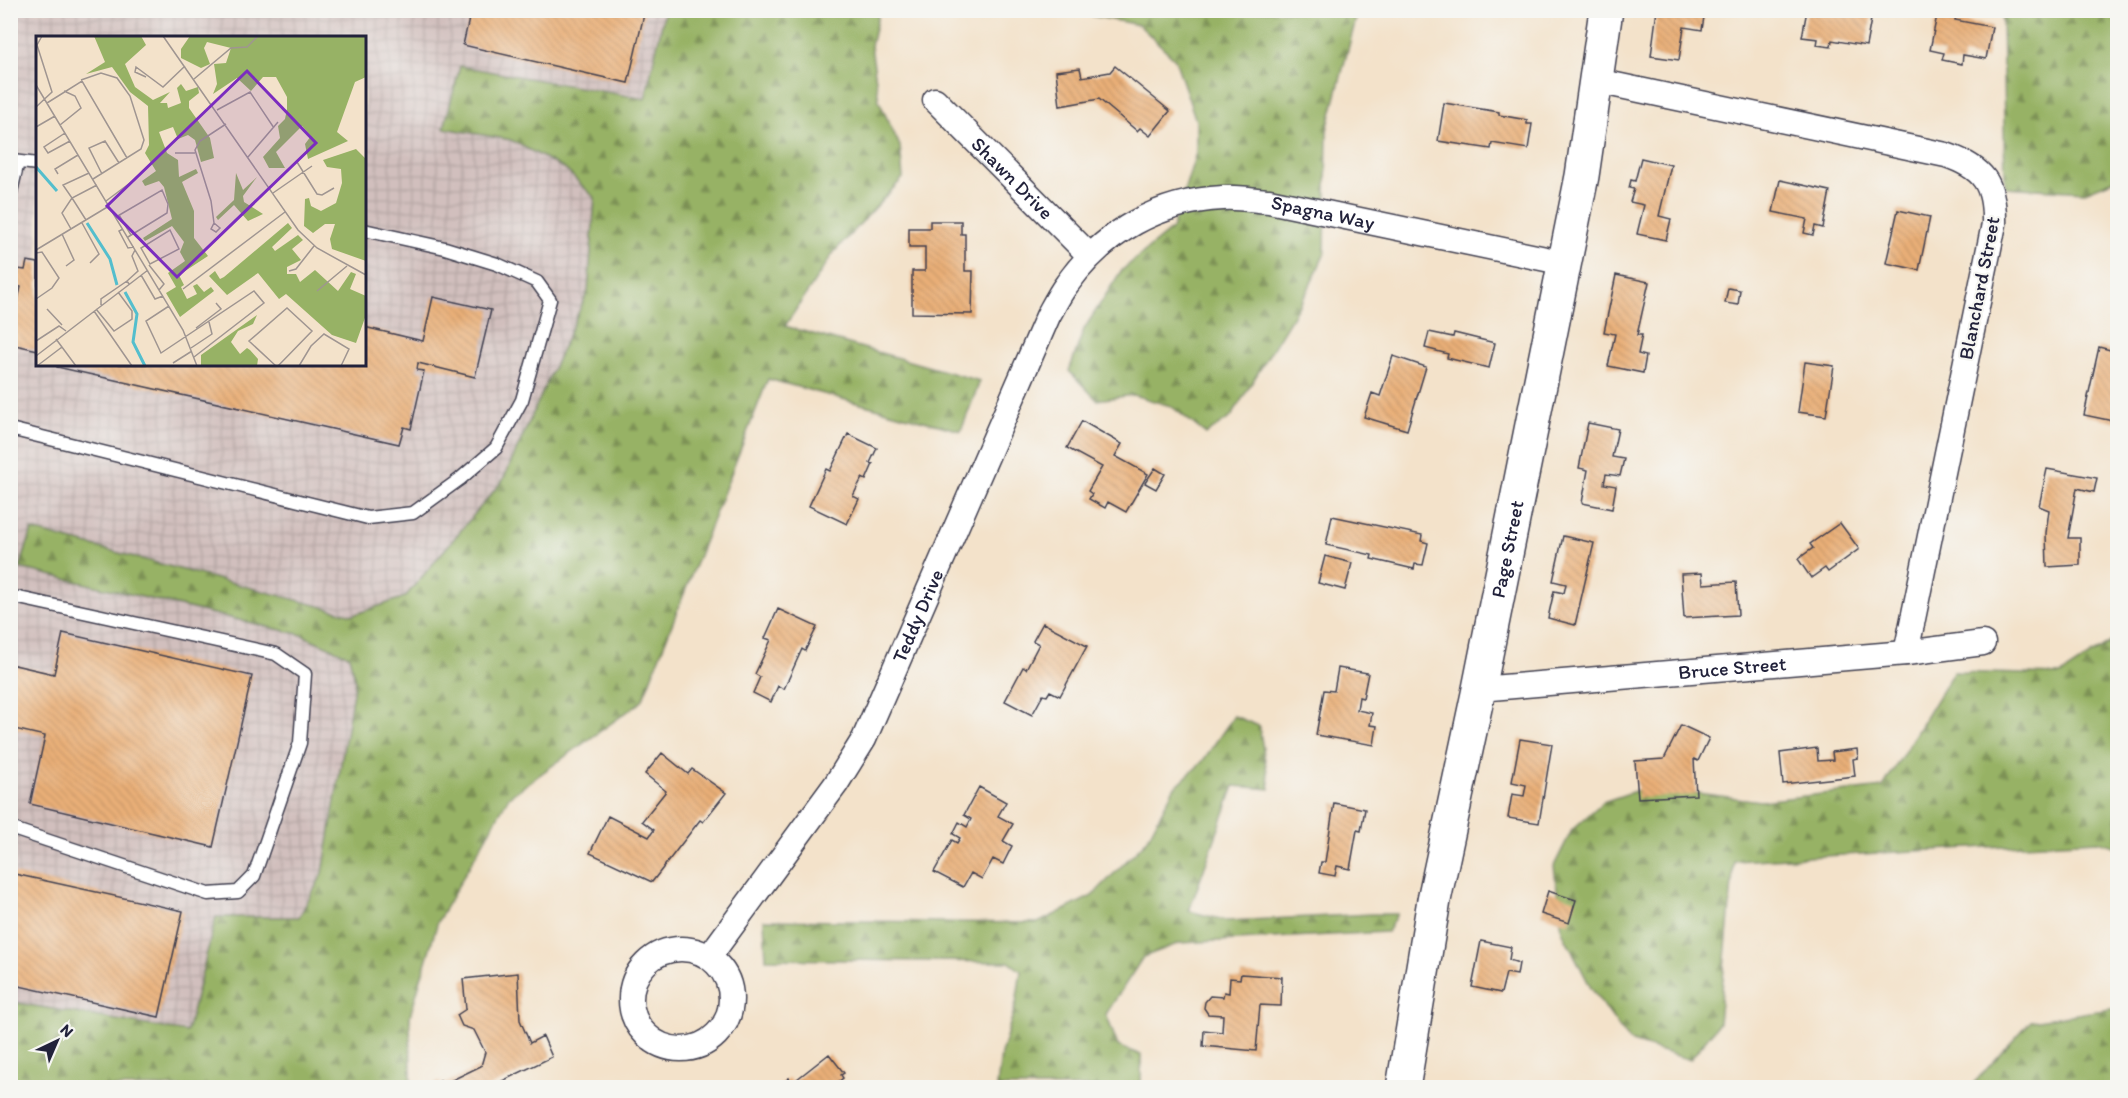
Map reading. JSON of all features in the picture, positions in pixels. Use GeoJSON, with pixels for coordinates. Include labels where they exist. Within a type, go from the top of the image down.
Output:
{"type":"FeatureCollection","features":[{"type":"Feature","properties":{"kind":"main road","name":"Page Street"},"geometry":{"type":"LineString","coordinates":[[1403,1088],[1434,900],[1479,689],[1582,176],[1606,10]]}},
{"type":"Feature","properties":{"kind":"street","name":"Blanchard Street"},"geometry":{"type":"LineString","coordinates":[[1597,81],[1946,155],[1970,165],[1991,189],[1994,224],[1906,653]]}},
{"type":"Feature","properties":{"kind":"street","name":"Shawn Drive"},"geometry":{"type":"LineString","coordinates":[[935,99],[1090,256]]}},
{"type":"Feature","properties":{"kind":"street","name":"Spagna Way"},"geometry":{"type":"LineString","coordinates":[[1090,256],[1120,230],[1148,215],[1180,203],[1224,198],[1269,201],[1565,263]]}},
{"type":"Feature","properties":{"kind":"street","name":"Teddy Drive"},"geometry":{"type":"LineString","coordinates":[[709,957],[836,784],[864,739],[1048,316],[1066,285],[1090,256]]}},
{"type":"Feature","properties":{"kind":"street","name":"Bruce Street"},"geometry":{"type":"LineString","coordinates":[[1479,689],[1906,653],[1983,643]]}},
{"type":"Feature","properties":{"kind":"street"},"geometry":{"type":"LineString","coordinates":[[676,949],[693,950],[709,957],[721,969],[729,984],[731,1001],[728,1018],[719,1032],[707,1042],[677,1049],[662,1045],[649,1037],[638,1025],[632,1011],[631,994],[636,977],[646,963],[660,953],[676,949]]}},
{"type":"Feature","properties":{"kind":"lane"},"geometry":{"type":"LineString","coordinates":[[10,196],[14,161],[36,164]]}},
{"type":"Feature","properties":{"kind":"lane"},"geometry":{"type":"LineString","coordinates":[[10,429],[368,518],[413,513],[460,480],[496,448],[522,400],[550,300],[537,282],[497,264],[445,248],[366,230]]}},
{"type":"Feature","properties":{"kind":"lane"},"geometry":{"type":"LineString","coordinates":[[10,596],[276,654],[305,674],[300,743],[254,876],[238,892],[208,894],[10,828]]}},
{"type":"Feature","properties":{"kind":"shaded area"},"geometry":{"type":"Polygon","coordinates":[[[10,11],[770,11],[258,1083],[11,1017],[10,11]]]}},
{"type":"Feature","properties":{"kind":"green space"},"geometry":{"type":"Polygon","coordinates":[[[665,11],[879,11],[871,46],[879,101],[900,146],[903,178],[834,252],[785,326],[980,381],[961,431],[768,379],[642,701],[509,797],[438,921],[410,1016],[411,1087],[11,1087],[11,1002],[187,1032],[216,917],[299,917],[323,873],[355,680],[349,656],[302,635],[20,568],[32,530],[353,615],[405,597],[503,480],[588,291],[595,198],[565,169],[511,140],[444,128],[460,66],[645,99],[665,11]]]}},
{"type":"Feature","properties":{"kind":"green space"},"geometry":{"type":"Polygon","coordinates":[[[1067,11],[1358,11],[1327,130],[1325,253],[1306,294],[1231,417],[1206,434],[1171,406],[1133,395],[1097,400],[1069,371],[1084,329],[1121,271],[1172,229],[1196,153],[1196,121],[1175,59],[1139,25],[1067,11]]]}},
{"type":"Feature","properties":{"kind":"green space"},"geometry":{"type":"Polygon","coordinates":[[[2002,11],[2117,11],[2117,179],[2085,192],[2005,187],[2002,11]]]}},
{"type":"Feature","properties":{"kind":"green space"},"geometry":{"type":"Polygon","coordinates":[[[2117,638],[2117,847],[2098,841],[1734,861],[1719,1023],[1690,1060],[1629,1041],[1591,988],[1562,931],[1554,866],[1572,830],[1603,802],[1647,787],[1761,801],[1883,787],[1953,672],[2061,675],[2117,638]]]}},
{"type":"Feature","properties":{"kind":"green space"},"geometry":{"type":"Polygon","coordinates":[[[1234,716],[1259,726],[1270,789],[1234,786],[1189,911],[1228,921],[1397,914],[1387,932],[1180,943],[1143,957],[1106,1014],[1118,1046],[1141,1055],[1141,1087],[997,1087],[1001,1054],[1016,1004],[1021,971],[1009,962],[766,959],[764,920],[1038,923],[1092,896],[1147,840],[1174,788],[1202,762],[1234,716]]]}},
{"type":"Feature","properties":{"kind":"green space"},"geometry":{"type":"Polygon","coordinates":[[[2117,1008],[2117,1087],[1970,1087],[2031,1021],[2117,1008]]]}},
{"type":"Feature","properties":{"kind":"building"},"geometry":{"type":"Polygon","coordinates":[[[471,10],[645,10],[628,83],[463,45],[471,10]]]}},
{"type":"Feature","properties":{"kind":"building"},"geometry":{"type":"Polygon","coordinates":[[[1657,10],[1705,10],[1702,30],[1684,27],[1679,60],[1651,56],[1657,10]]]}},
{"type":"Feature","properties":{"kind":"building"},"geometry":{"type":"Polygon","coordinates":[[[1807,10],[1849,10],[1872,14],[1866,46],[1832,40],[1831,47],[1817,45],[1818,39],[1802,37],[1807,10]]]}},
{"type":"Feature","properties":{"kind":"building"},"geometry":{"type":"Polygon","coordinates":[[[1938,10],[1957,10],[1955,20],[1992,27],[1986,59],[1963,55],[1962,64],[1942,60],[1944,53],[1930,50],[1938,10]]]}},
{"type":"Feature","properties":{"kind":"building"},"geometry":{"type":"Polygon","coordinates":[[[1115,66],[1170,111],[1150,136],[1140,128],[1137,131],[1099,99],[1060,106],[1056,71],[1080,68],[1082,77],[1110,72],[1115,66]]]}},
{"type":"Feature","properties":{"kind":"building"},"geometry":{"type":"Polygon","coordinates":[[[1444,103],[1499,112],[1499,115],[1527,120],[1527,124],[1532,124],[1528,149],[1492,143],[1491,149],[1438,141],[1444,103]]]}},
{"type":"Feature","properties":{"kind":"building"},"geometry":{"type":"Polygon","coordinates":[[[1641,158],[1671,165],[1659,216],[1671,219],[1666,240],[1637,234],[1644,205],[1630,202],[1634,189],[1629,188],[1631,180],[1635,181],[1641,158]]]}},
{"type":"Feature","properties":{"kind":"building"},"geometry":{"type":"Polygon","coordinates":[[[1780,180],[1830,191],[1823,228],[1815,226],[1813,235],[1804,233],[1807,219],[1773,212],[1780,180]]]}},
{"type":"Feature","properties":{"kind":"building"},"geometry":{"type":"Polygon","coordinates":[[[1898,210],[1930,217],[1919,270],[1886,263],[1898,210]]]}},
{"type":"Feature","properties":{"kind":"building"},"geometry":{"type":"Polygon","coordinates":[[[930,221],[961,221],[961,234],[965,234],[965,271],[973,271],[972,314],[912,313],[912,271],[925,271],[925,247],[909,247],[909,228],[930,228],[930,221]]]}},
{"type":"Feature","properties":{"kind":"building"},"geometry":{"type":"Polygon","coordinates":[[[27,261],[36,263],[36,350],[10,344],[10,332],[21,287],[14,285],[18,269],[25,270],[27,261]]]}},
{"type":"Feature","properties":{"kind":"building"},"geometry":{"type":"Polygon","coordinates":[[[1616,275],[1649,282],[1637,335],[1642,335],[1638,354],[1646,356],[1643,373],[1608,366],[1615,334],[1604,332],[1616,275]]]}},
{"type":"Feature","properties":{"kind":"building"},"geometry":{"type":"Polygon","coordinates":[[[1728,288],[1740,290],[1738,305],[1725,303],[1728,288]]]}},
{"type":"Feature","properties":{"kind":"building"},"geometry":{"type":"Polygon","coordinates":[[[433,297],[491,310],[475,377],[418,363],[417,370],[424,371],[411,429],[404,427],[399,444],[57,367],[366,366],[366,327],[423,341],[433,297]]]}},
{"type":"Feature","properties":{"kind":"building"},"geometry":{"type":"Polygon","coordinates":[[[1429,332],[1453,337],[1454,333],[1495,343],[1489,368],[1447,358],[1448,354],[1425,348],[1429,332]]]}},
{"type":"Feature","properties":{"kind":"building"},"geometry":{"type":"Polygon","coordinates":[[[2099,347],[2118,352],[2118,422],[2084,415],[2099,347]]]}},
{"type":"Feature","properties":{"kind":"building"},"geometry":{"type":"Polygon","coordinates":[[[1393,356],[1426,367],[1407,430],[1364,417],[1372,393],[1380,396],[1393,356]]]}},
{"type":"Feature","properties":{"kind":"building"},"geometry":{"type":"Polygon","coordinates":[[[1805,362],[1834,366],[1826,416],[1798,412],[1805,362]]]}},
{"type":"Feature","properties":{"kind":"building"},"geometry":{"type":"Polygon","coordinates":[[[1082,421],[1122,444],[1115,456],[1148,474],[1126,512],[1108,502],[1105,508],[1089,499],[1092,494],[1088,491],[1102,467],[1067,448],[1082,421]]]}},
{"type":"Feature","properties":{"kind":"building"},"geometry":{"type":"Polygon","coordinates":[[[1588,423],[1618,429],[1612,457],[1624,459],[1620,476],[1606,474],[1604,484],[1616,486],[1612,509],[1582,503],[1588,470],[1579,468],[1588,423]]]}},
{"type":"Feature","properties":{"kind":"building"},"geometry":{"type":"Polygon","coordinates":[[[848,434],[877,448],[866,480],[862,478],[853,496],[859,499],[847,524],[809,506],[826,469],[830,471],[848,434]]]}},
{"type":"Feature","properties":{"kind":"building"},"geometry":{"type":"Polygon","coordinates":[[[1155,468],[1165,474],[1156,489],[1145,483],[1155,468]]]}},
{"type":"Feature","properties":{"kind":"building"},"geometry":{"type":"Polygon","coordinates":[[[2047,469],[2097,478],[2094,492],[2077,488],[2068,538],[2080,538],[2080,565],[2047,567],[2046,533],[2049,510],[2039,506],[2047,469]]]}},
{"type":"Feature","properties":{"kind":"building"},"geometry":{"type":"Polygon","coordinates":[[[1332,516],[1422,535],[1421,541],[1428,543],[1423,565],[1415,564],[1414,569],[1371,559],[1372,555],[1326,545],[1332,516]]]}},
{"type":"Feature","properties":{"kind":"building"},"geometry":{"type":"Polygon","coordinates":[[[1840,523],[1859,549],[1828,572],[1825,568],[1811,578],[1798,559],[1813,548],[1810,544],[1840,523]]]}},
{"type":"Feature","properties":{"kind":"building"},"geometry":{"type":"Polygon","coordinates":[[[1563,536],[1594,543],[1575,625],[1548,618],[1554,591],[1564,593],[1566,584],[1553,581],[1563,536]]]}},
{"type":"Feature","properties":{"kind":"building"},"geometry":{"type":"Polygon","coordinates":[[[1325,556],[1352,563],[1345,590],[1318,583],[1325,556]]]}},
{"type":"Feature","properties":{"kind":"building"},"geometry":{"type":"Polygon","coordinates":[[[1702,573],[1703,584],[1736,582],[1738,615],[1684,618],[1681,574],[1702,573]]]}},
{"type":"Feature","properties":{"kind":"building"},"geometry":{"type":"Polygon","coordinates":[[[778,609],[817,627],[805,651],[802,649],[784,689],[778,686],[771,702],[753,693],[760,677],[755,674],[771,640],[765,638],[778,609]]]}},
{"type":"Feature","properties":{"kind":"building"},"geometry":{"type":"Polygon","coordinates":[[[1043,623],[1087,646],[1060,696],[1050,691],[1047,696],[1043,695],[1032,715],[1005,701],[1023,667],[1026,669],[1039,644],[1033,641],[1043,623]]]}},
{"type":"Feature","properties":{"kind":"building"},"geometry":{"type":"Polygon","coordinates":[[[63,633],[252,676],[213,847],[30,804],[45,736],[10,728],[10,664],[54,674],[63,633]]]}},
{"type":"Feature","properties":{"kind":"building"},"geometry":{"type":"Polygon","coordinates":[[[1338,668],[1368,673],[1363,698],[1359,697],[1357,710],[1372,713],[1370,725],[1377,726],[1374,745],[1316,735],[1324,690],[1334,691],[1338,668]]]}},
{"type":"Feature","properties":{"kind":"building"},"geometry":{"type":"Polygon","coordinates":[[[1681,725],[1709,738],[1698,761],[1694,759],[1696,795],[1638,798],[1635,761],[1664,759],[1681,725]]]}},
{"type":"Feature","properties":{"kind":"building"},"geometry":{"type":"Polygon","coordinates":[[[1520,739],[1552,744],[1539,823],[1508,818],[1512,794],[1524,796],[1526,785],[1512,782],[1520,739]]]}},
{"type":"Feature","properties":{"kind":"building"},"geometry":{"type":"Polygon","coordinates":[[[1817,748],[1818,761],[1833,760],[1832,752],[1857,749],[1858,758],[1853,759],[1855,776],[1783,784],[1780,753],[1817,748]]]}},
{"type":"Feature","properties":{"kind":"building"},"geometry":{"type":"Polygon","coordinates":[[[662,753],[688,774],[692,769],[726,793],[703,822],[700,820],[652,882],[590,853],[608,816],[649,837],[654,830],[642,821],[666,791],[645,774],[662,753]]]}},
{"type":"Feature","properties":{"kind":"building"},"geometry":{"type":"Polygon","coordinates":[[[979,787],[1006,802],[998,816],[1013,824],[1003,841],[1012,846],[1003,864],[993,859],[982,879],[971,873],[963,887],[934,872],[952,840],[957,843],[960,838],[953,834],[959,822],[967,827],[971,819],[964,815],[979,787]]]}},
{"type":"Feature","properties":{"kind":"building"},"geometry":{"type":"Polygon","coordinates":[[[1334,803],[1365,809],[1361,831],[1357,830],[1350,869],[1337,866],[1335,876],[1319,873],[1321,862],[1325,862],[1334,803]]]}},
{"type":"Feature","properties":{"kind":"building"},"geometry":{"type":"Polygon","coordinates":[[[10,873],[183,911],[159,1017],[10,984],[10,873]]]}},
{"type":"Feature","properties":{"kind":"building"},"geometry":{"type":"Polygon","coordinates":[[[1548,891],[1576,900],[1569,923],[1541,914],[1548,891]]]}},
{"type":"Feature","properties":{"kind":"building"},"geometry":{"type":"Polygon","coordinates":[[[1481,941],[1511,947],[1509,960],[1519,963],[1517,975],[1506,973],[1501,993],[1472,987],[1481,941]]]}},
{"type":"Feature","properties":{"kind":"building"},"geometry":{"type":"Polygon","coordinates":[[[518,973],[520,1020],[530,1043],[543,1036],[552,1057],[488,1088],[427,1088],[440,1081],[442,1085],[481,1066],[485,1052],[474,1030],[462,1026],[457,1015],[466,1009],[463,979],[518,973]]]}},
{"type":"Feature","properties":{"kind":"building"},"geometry":{"type":"Polygon","coordinates":[[[1241,974],[1282,977],[1281,1006],[1260,1005],[1256,1051],[1203,1046],[1204,1030],[1222,1032],[1223,1015],[1208,1014],[1204,1008],[1205,1002],[1210,996],[1223,997],[1224,992],[1229,993],[1230,978],[1240,979],[1241,974]]]}},
{"type":"Feature","properties":{"kind":"building"},"geometry":{"type":"Polygon","coordinates":[[[829,1054],[844,1073],[841,1075],[843,1078],[831,1088],[777,1088],[789,1078],[792,1083],[829,1054]]]}}]}
